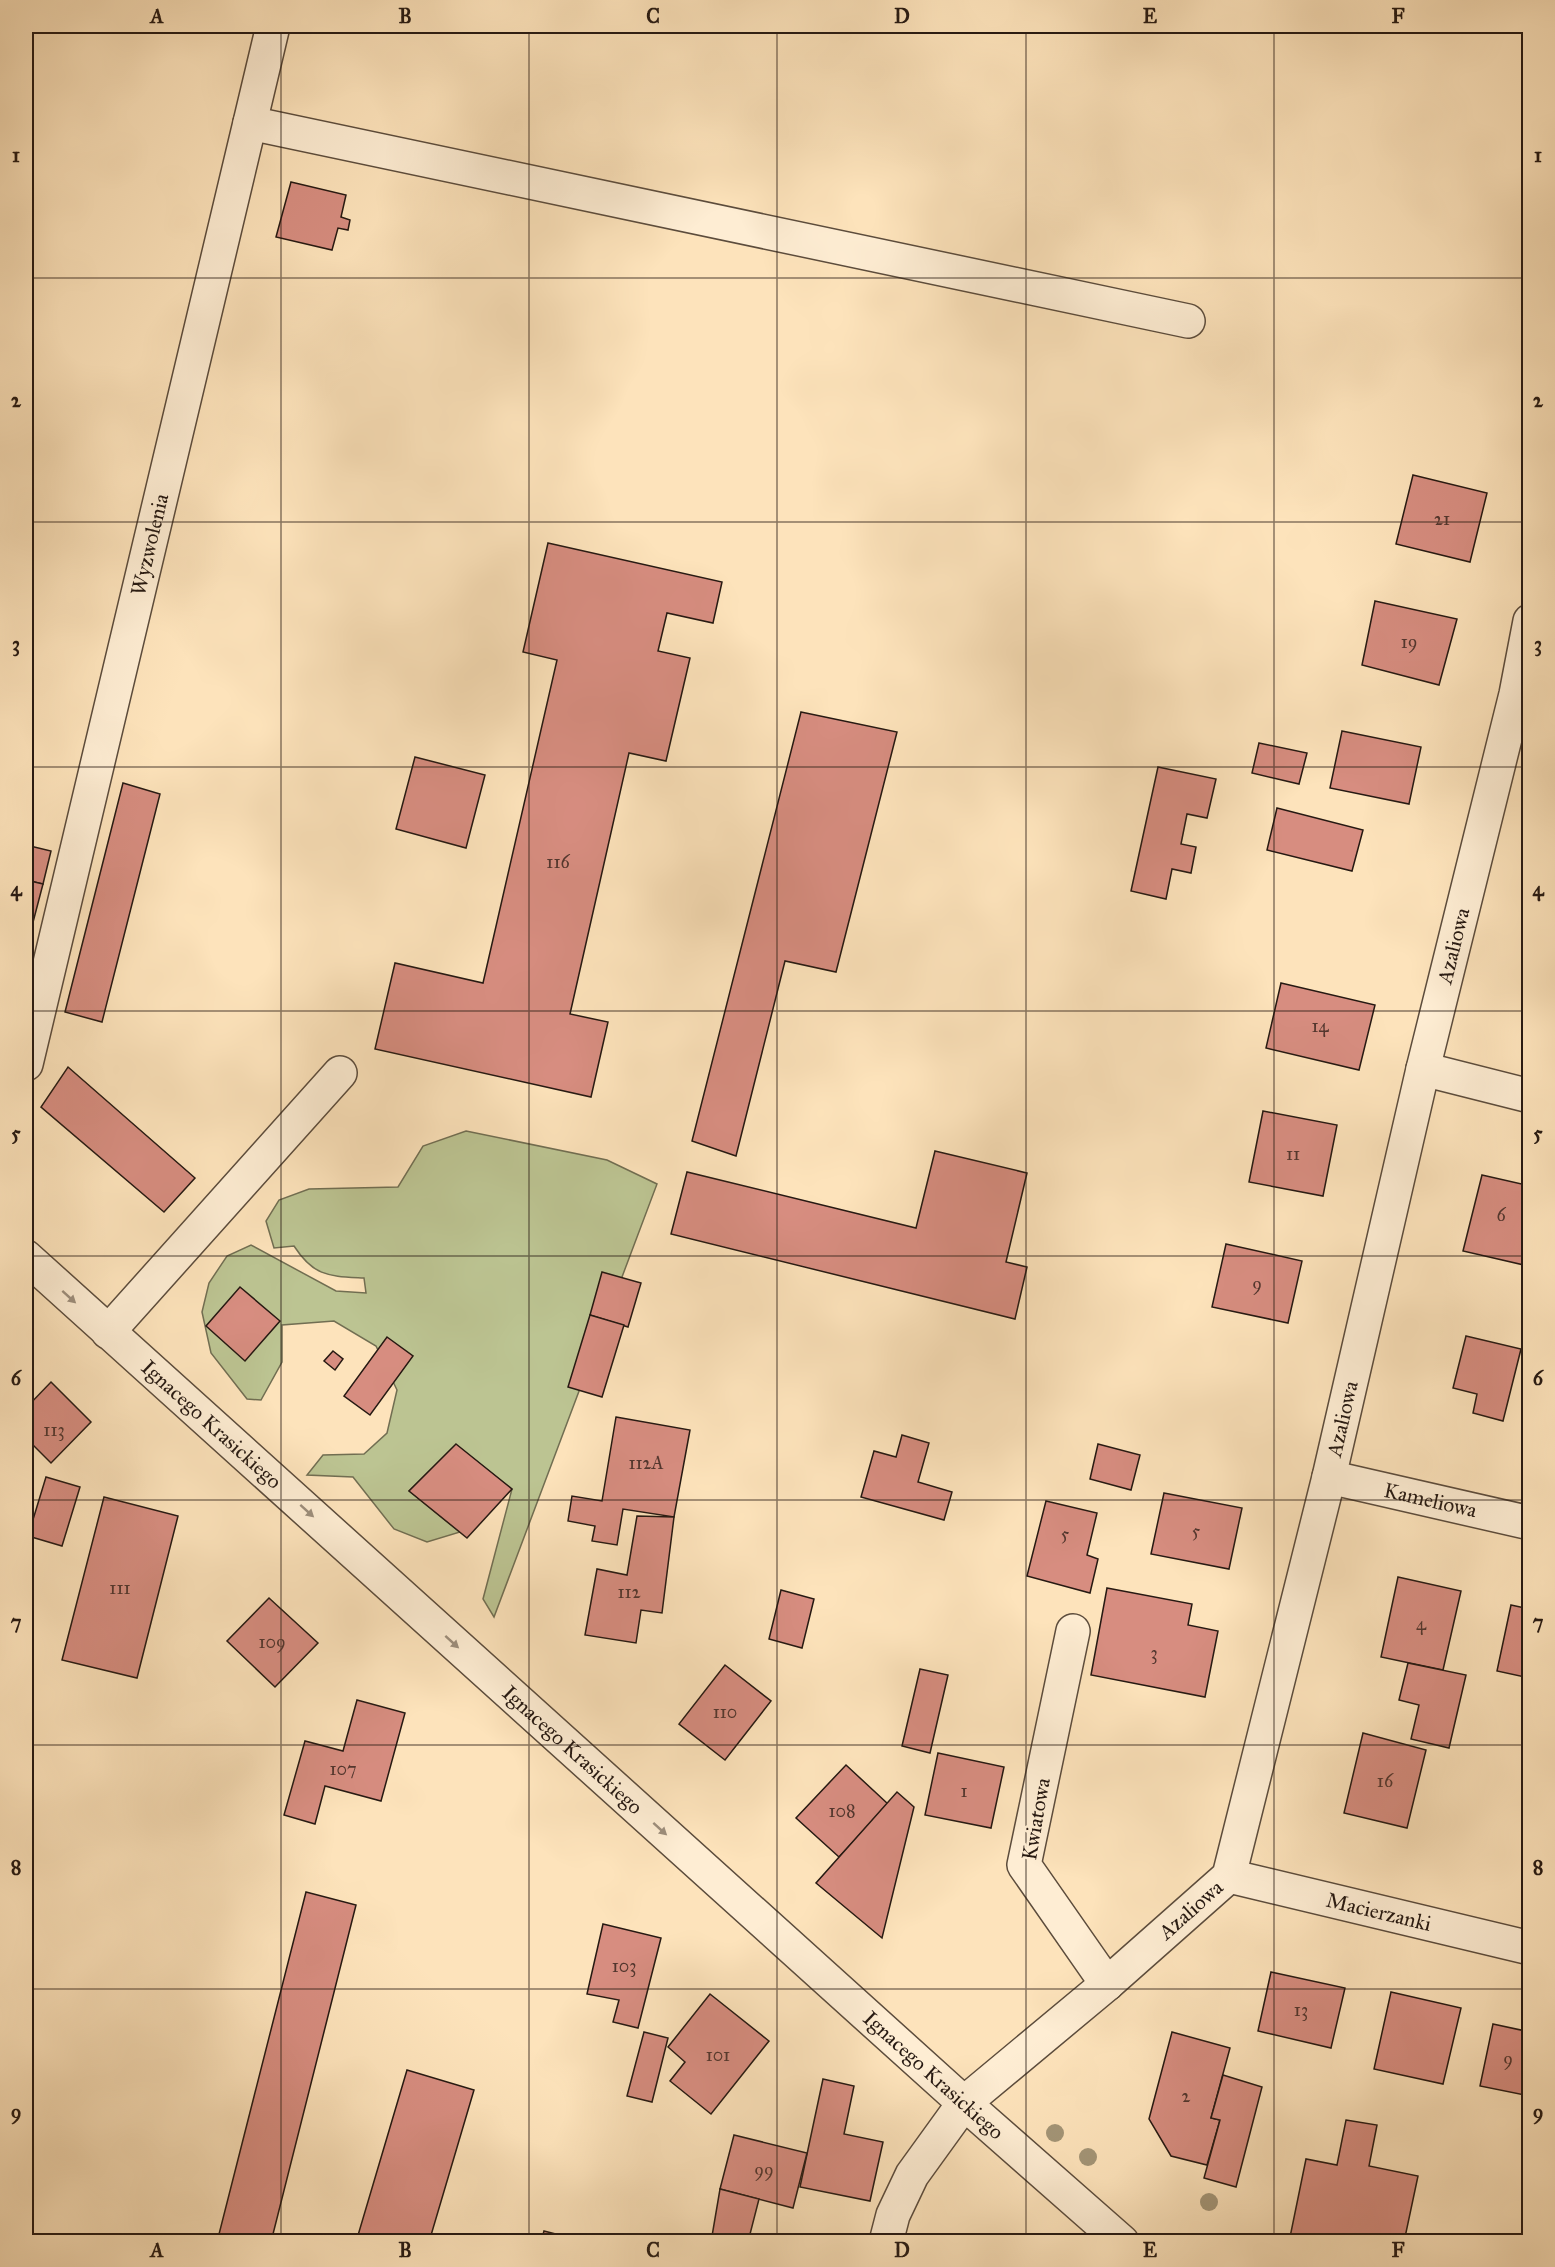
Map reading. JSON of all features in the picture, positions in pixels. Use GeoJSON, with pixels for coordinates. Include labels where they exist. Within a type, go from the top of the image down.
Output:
{"type":"FeatureCollection","features":[{"type":"Feature","properties":{"kind":"street","name":"Wyzwolenia"},"geometry":{"type":"LineString","coordinates":[[26,1064],[273,26]]}},
{"type":"Feature","properties":{"kind":"street"},"geometry":{"type":"LineString","coordinates":[[250,123],[1188,321]]}},
{"type":"Feature","properties":{"kind":"street","name":"Azaliowa"},"geometry":{"type":"LineString","coordinates":[[886,2241],[893,2215],[912,2175],[964,2103],[1107,1984],[1229,1876],[1329,1477],[1423,1069],[1523,695],[1530,621]]}},
{"type":"Feature","properties":{"kind":"street"},"geometry":{"type":"LineString","coordinates":[[1423,1069],[1530,1096]]}},
{"type":"Feature","properties":{"kind":"street"},"geometry":{"type":"LineString","coordinates":[[108,1332],[340,1073]]}},
{"type":"Feature","properties":{"kind":"street","name":"Ignacego Krasickiego"},"geometry":{"type":"LineString","coordinates":[[26,1257],[1110,2237]]}},
{"type":"Feature","properties":{"kind":"street","name":"Kameliowa"},"geometry":{"type":"LineString","coordinates":[[1329,1477],[1530,1523]]}},
{"type":"Feature","properties":{"kind":"street","name":"Kwiatowa"},"geometry":{"type":"LineString","coordinates":[[1072,1631],[1024,1865],[1107,1984]]}},
{"type":"Feature","properties":{"kind":"street","name":"Macierzanki"},"geometry":{"type":"LineString","coordinates":[[1229,1876],[1530,1948]]}},
{"type":"Feature","properties":{"kind":"green space"},"geometry":{"type":"Polygon","coordinates":[[[466,1131],[607,1160],[657,1184],[494,1617],[483,1599],[512,1489],[456,1445],[409,1491],[460,1532],[427,1542],[394,1529],[353,1477],[307,1475],[323,1455],[364,1454],[387,1433],[397,1390],[376,1346],[334,1321],[282,1325],[282,1362],[261,1400],[247,1399],[211,1353],[202,1312],[209,1283],[227,1256],[251,1245],[336,1291],[366,1293],[364,1278],[323,1273],[308,1264],[294,1246],[274,1248],[266,1221],[279,1200],[309,1189],[398,1187],[423,1146],[466,1131]]]}},
{"type":"Feature","properties":{"kind":"building"},"geometry":{"type":"Polygon","coordinates":[[[291,182],[346,195],[341,217],[350,220],[348,230],[338,228],[332,250],[276,237],[291,182]]]}},
{"type":"Feature","properties":{"kind":"building"},"geometry":{"type":"Polygon","coordinates":[[[1413,475],[1487,493],[1470,562],[1396,544],[1413,475]]]}},
{"type":"Feature","properties":{"kind":"building"},"geometry":{"type":"Polygon","coordinates":[[[548,543],[722,582],[713,623],[667,613],[658,651],[690,658],[666,761],[629,753],[570,1014],[608,1022],[591,1097],[375,1049],[395,963],[483,983],[557,660],[523,652],[548,543]]]}},
{"type":"Feature","properties":{"kind":"building"},"geometry":{"type":"Polygon","coordinates":[[[1375,601],[1457,619],[1439,685],[1362,665],[1375,601]]]}},
{"type":"Feature","properties":{"kind":"building"},"geometry":{"type":"Polygon","coordinates":[[[801,712],[897,732],[836,972],[785,961],[736,1156],[692,1141],[801,712]]]}},
{"type":"Feature","properties":{"kind":"building"},"geometry":{"type":"Polygon","coordinates":[[[1342,731],[1421,747],[1409,804],[1330,788],[1342,731]]]}},
{"type":"Feature","properties":{"kind":"building"},"geometry":{"type":"Polygon","coordinates":[[[1259,743],[1307,753],[1299,784],[1252,773],[1259,743]]]}},
{"type":"Feature","properties":{"kind":"building"},"geometry":{"type":"Polygon","coordinates":[[[415,757],[485,775],[466,848],[396,829],[415,757]]]}},
{"type":"Feature","properties":{"kind":"building"},"geometry":{"type":"Polygon","coordinates":[[[1158,767],[1216,779],[1207,818],[1187,814],[1181,844],[1196,847],[1191,873],[1172,869],[1166,899],[1131,891],[1158,767]]]}},
{"type":"Feature","properties":{"kind":"building"},"geometry":{"type":"Polygon","coordinates":[[[123,783],[160,794],[102,1022],[65,1012],[123,783]]]}},
{"type":"Feature","properties":{"kind":"building"},"geometry":{"type":"Polygon","coordinates":[[[1277,808],[1363,830],[1352,871],[1267,850],[1277,808]]]}},
{"type":"Feature","properties":{"kind":"building"},"geometry":{"type":"Polygon","coordinates":[[[26,845],[51,851],[43,884],[26,880],[26,845]]]}},
{"type":"Feature","properties":{"kind":"building"},"geometry":{"type":"Polygon","coordinates":[[[26,880],[43,884],[31,930],[26,928],[26,880]]]}},
{"type":"Feature","properties":{"kind":"building"},"geometry":{"type":"Polygon","coordinates":[[[1281,983],[1375,1005],[1359,1070],[1266,1048],[1281,983]]]}},
{"type":"Feature","properties":{"kind":"building"},"geometry":{"type":"Polygon","coordinates":[[[68,1067],[195,1178],[164,1212],[41,1107],[68,1067]]]}},
{"type":"Feature","properties":{"kind":"building"},"geometry":{"type":"Polygon","coordinates":[[[1263,1111],[1337,1125],[1323,1196],[1249,1182],[1263,1111]]]}},
{"type":"Feature","properties":{"kind":"building"},"geometry":{"type":"Polygon","coordinates":[[[935,1151],[1027,1173],[1006,1262],[1027,1267],[1015,1319],[671,1234],[687,1172],[916,1228],[935,1151]]]}},
{"type":"Feature","properties":{"kind":"building"},"geometry":{"type":"Polygon","coordinates":[[[1482,1175],[1530,1186],[1530,1244],[1524,1265],[1463,1251],[1482,1175]]]}},
{"type":"Feature","properties":{"kind":"building"},"geometry":{"type":"Polygon","coordinates":[[[1226,1244],[1302,1261],[1288,1323],[1212,1307],[1226,1244]]]}},
{"type":"Feature","properties":{"kind":"building"},"geometry":{"type":"Polygon","coordinates":[[[602,1272],[641,1283],[628,1327],[590,1315],[602,1272]]]}},
{"type":"Feature","properties":{"kind":"building"},"geometry":{"type":"Polygon","coordinates":[[[240,1287],[280,1321],[245,1361],[206,1326],[240,1287]]]}},
{"type":"Feature","properties":{"kind":"building"},"geometry":{"type":"Polygon","coordinates":[[[590,1315],[624,1325],[602,1397],[568,1387],[590,1315]]]}},
{"type":"Feature","properties":{"kind":"building"},"geometry":{"type":"Polygon","coordinates":[[[1466,1336],[1521,1349],[1503,1421],[1473,1413],[1477,1394],[1453,1388],[1466,1336]]]}},
{"type":"Feature","properties":{"kind":"building"},"geometry":{"type":"Polygon","coordinates":[[[387,1337],[413,1356],[370,1415],[344,1396],[387,1337]]]}},
{"type":"Feature","properties":{"kind":"building"},"geometry":{"type":"Polygon","coordinates":[[[333,1351],[343,1359],[335,1370],[324,1361],[333,1351]]]}},
{"type":"Feature","properties":{"kind":"building"},"geometry":{"type":"Polygon","coordinates":[[[51,1382],[91,1422],[51,1463],[26,1438],[26,1408],[51,1382]]]}},
{"type":"Feature","properties":{"kind":"building"},"geometry":{"type":"Polygon","coordinates":[[[616,1417],[690,1430],[674,1517],[623,1509],[617,1545],[592,1541],[595,1526],[568,1521],[572,1496],[602,1501],[616,1417]]]}},
{"type":"Feature","properties":{"kind":"building"},"geometry":{"type":"Polygon","coordinates":[[[902,1435],[929,1443],[918,1482],[952,1492],[944,1520],[861,1497],[874,1451],[896,1457],[902,1435]]]}},
{"type":"Feature","properties":{"kind":"building"},"geometry":{"type":"Polygon","coordinates":[[[456,1444],[512,1489],[467,1538],[409,1491],[456,1444]]]}},
{"type":"Feature","properties":{"kind":"building"},"geometry":{"type":"Polygon","coordinates":[[[1098,1444],[1140,1455],[1131,1490],[1090,1479],[1098,1444]]]}},
{"type":"Feature","properties":{"kind":"building"},"geometry":{"type":"Polygon","coordinates":[[[46,1477],[80,1487],[62,1546],[28,1536],[46,1477]]]}},
{"type":"Feature","properties":{"kind":"building"},"geometry":{"type":"Polygon","coordinates":[[[1164,1493],[1242,1508],[1229,1569],[1151,1554],[1164,1493]]]}},
{"type":"Feature","properties":{"kind":"building"},"geometry":{"type":"Polygon","coordinates":[[[104,1497],[178,1516],[137,1678],[62,1660],[104,1497]]]}},
{"type":"Feature","properties":{"kind":"building"},"geometry":{"type":"Polygon","coordinates":[[[1046,1501],[1097,1513],[1087,1555],[1098,1559],[1090,1593],[1027,1576],[1046,1501]]]}},
{"type":"Feature","properties":{"kind":"building"},"geometry":{"type":"Polygon","coordinates":[[[637,1516],[674,1517],[662,1613],[641,1610],[636,1643],[585,1635],[597,1569],[627,1575],[637,1516]]]}},
{"type":"Feature","properties":{"kind":"building"},"geometry":{"type":"Polygon","coordinates":[[[1398,1577],[1461,1591],[1443,1670],[1381,1657],[1398,1577]]]}},
{"type":"Feature","properties":{"kind":"building"},"geometry":{"type":"Polygon","coordinates":[[[1107,1588],[1192,1604],[1188,1625],[1218,1631],[1205,1697],[1091,1675],[1107,1588]]]}},
{"type":"Feature","properties":{"kind":"building"},"geometry":{"type":"Polygon","coordinates":[[[781,1590],[814,1599],[802,1648],[769,1639],[781,1590]]]}},
{"type":"Feature","properties":{"kind":"building"},"geometry":{"type":"Polygon","coordinates":[[[269,1598],[318,1643],[275,1687],[227,1641],[269,1598]]]}},
{"type":"Feature","properties":{"kind":"building"},"geometry":{"type":"Polygon","coordinates":[[[1511,1605],[1530,1609],[1530,1678],[1497,1671],[1511,1605]]]}},
{"type":"Feature","properties":{"kind":"building"},"geometry":{"type":"Polygon","coordinates":[[[1408,1663],[1466,1675],[1449,1748],[1411,1739],[1419,1705],[1399,1700],[1408,1663]]]}},
{"type":"Feature","properties":{"kind":"building"},"geometry":{"type":"Polygon","coordinates":[[[725,1665],[771,1701],[725,1760],[679,1724],[725,1665]]]}},
{"type":"Feature","properties":{"kind":"building"},"geometry":{"type":"Polygon","coordinates":[[[920,1669],[948,1675],[930,1753],[902,1746],[920,1669]]]}},
{"type":"Feature","properties":{"kind":"building"},"geometry":{"type":"Polygon","coordinates":[[[357,1700],[405,1713],[381,1801],[325,1786],[315,1824],[284,1815],[305,1741],[343,1751],[357,1700]]]}},
{"type":"Feature","properties":{"kind":"building"},"geometry":{"type":"Polygon","coordinates":[[[1363,1733],[1426,1750],[1407,1828],[1344,1813],[1363,1733]]]}},
{"type":"Feature","properties":{"kind":"building"},"geometry":{"type":"Polygon","coordinates":[[[938,1753],[1004,1767],[991,1828],[925,1815],[938,1753]]]}},
{"type":"Feature","properties":{"kind":"building"},"geometry":{"type":"Polygon","coordinates":[[[846,1765],[888,1804],[839,1857],[796,1818],[846,1765]]]}},
{"type":"Feature","properties":{"kind":"building"},"geometry":{"type":"Polygon","coordinates":[[[897,1792],[914,1807],[882,1938],[816,1883],[897,1792]]]}},
{"type":"Feature","properties":{"kind":"building"},"geometry":{"type":"Polygon","coordinates":[[[306,1892],[356,1905],[271,2242],[217,2242],[306,1892]]]}},
{"type":"Feature","properties":{"kind":"building"},"geometry":{"type":"Polygon","coordinates":[[[603,1924],[661,1938],[638,2028],[613,2022],[619,2000],[587,1994],[603,1924]]]}},
{"type":"Feature","properties":{"kind":"building"},"geometry":{"type":"Polygon","coordinates":[[[1271,1972],[1345,1988],[1331,2048],[1258,2031],[1271,1972]]]}},
{"type":"Feature","properties":{"kind":"building"},"geometry":{"type":"Polygon","coordinates":[[[1391,1992],[1461,2008],[1443,2084],[1374,2069],[1391,1992]]]}},
{"type":"Feature","properties":{"kind":"building"},"geometry":{"type":"Polygon","coordinates":[[[710,1994],[769,2041],[711,2114],[670,2081],[685,2062],[668,2047],[710,1994]]]}},
{"type":"Feature","properties":{"kind":"building"},"geometry":{"type":"Polygon","coordinates":[[[1493,2024],[1530,2032],[1530,2096],[1480,2086],[1493,2024]]]}},
{"type":"Feature","properties":{"kind":"building"},"geometry":{"type":"Polygon","coordinates":[[[644,2032],[668,2038],[652,2102],[627,2096],[644,2032]]]}},
{"type":"Feature","properties":{"kind":"building"},"geometry":{"type":"Polygon","coordinates":[[[1172,2032],[1230,2048],[1211,2118],[1220,2120],[1207,2165],[1171,2156],[1149,2119],[1172,2032]]]}},
{"type":"Feature","properties":{"kind":"building"},"geometry":{"type":"Polygon","coordinates":[[[407,2070],[474,2090],[429,2242],[356,2242],[407,2070]]]}},
{"type":"Feature","properties":{"kind":"building"},"geometry":{"type":"Polygon","coordinates":[[[1223,2075],[1262,2087],[1236,2187],[1204,2178],[1220,2120],[1211,2118],[1223,2075]]]}},
{"type":"Feature","properties":{"kind":"building"},"geometry":{"type":"Polygon","coordinates":[[[823,2079],[854,2086],[844,2134],[883,2142],[870,2201],[800,2187],[823,2079]]]}},
{"type":"Feature","properties":{"kind":"building"},"geometry":{"type":"Polygon","coordinates":[[[1346,2120],[1377,2125],[1369,2166],[1418,2176],[1404,2242],[1289,2242],[1306,2159],[1337,2165],[1346,2120]]]}},
{"type":"Feature","properties":{"kind":"building"},"geometry":{"type":"Polygon","coordinates":[[[734,2135],[807,2153],[793,2208],[720,2189],[734,2135]]]}},
{"type":"Feature","properties":{"kind":"building"},"geometry":{"type":"Polygon","coordinates":[[[720,2189],[759,2199],[749,2238],[736,2234],[734,2242],[711,2242],[720,2189]]]}},
{"type":"Feature","properties":{"kind":"building"},"geometry":{"type":"Polygon","coordinates":[[[544,2231],[587,2242],[541,2242],[544,2231]]]}}]}
